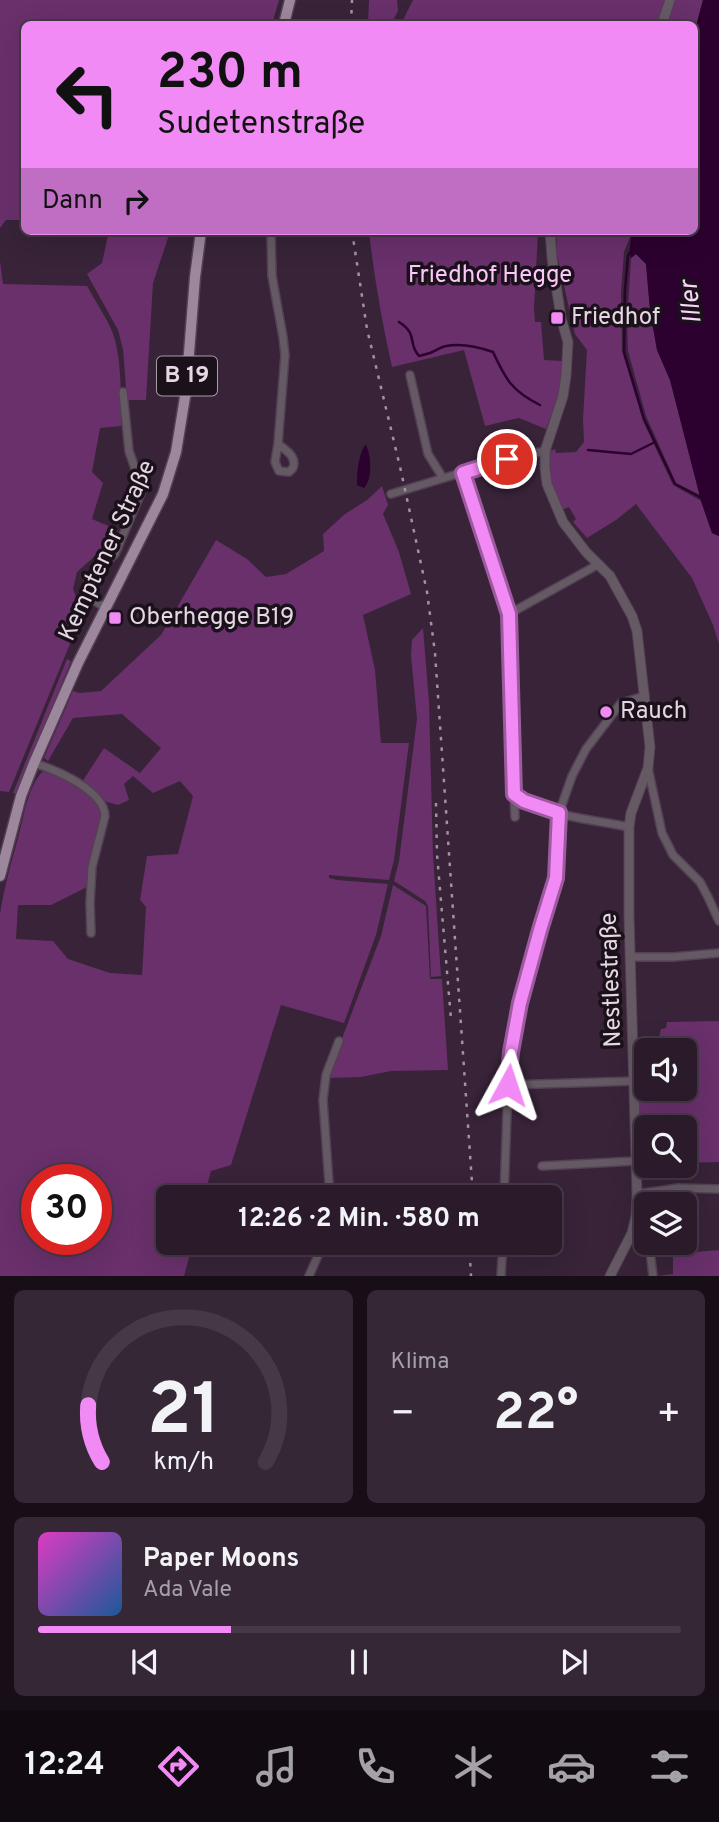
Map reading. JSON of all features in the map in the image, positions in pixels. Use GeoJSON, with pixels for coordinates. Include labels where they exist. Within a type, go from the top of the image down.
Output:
{"type":"FeatureCollection","features":[{"type":"Feature","properties":{"kind":"main road"},"geometry":{"type":"LineString","coordinates":[[285,21],[290,0]]}},
{"type":"Feature","properties":{"kind":"main road","name":"Kemptener Straße"},"geometry":{"type":"LineString","coordinates":[[0,876],[21,796],[34,763],[78,663],[163,494],[176,452],[186,391],[200,235]]}},
{"type":"Feature","properties":{"kind":"street"},"geometry":{"type":"LineString","coordinates":[[663,21],[670,0]]}},
{"type":"Feature","properties":{"kind":"street"},"geometry":{"type":"LineString","coordinates":[[271,235],[272,276],[285,355],[278,444]]}},
{"type":"Feature","properties":{"kind":"street"},"geometry":{"type":"LineString","coordinates":[[391,494],[528,453],[545,451],[562,396],[568,342],[561,318],[550,235]]}},
{"type":"Feature","properties":{"kind":"street"},"geometry":{"type":"LineString","coordinates":[[410,375],[428,454],[443,478]]}},
{"type":"Feature","properties":{"kind":"street"},"geometry":{"type":"LineString","coordinates":[[105,607],[93,601],[89,594],[89,579],[115,554],[141,493],[129,450],[123,392]]}},
{"type":"Feature","properties":{"kind":"street","name":"Nestlestraße"},"geometry":{"type":"LineString","coordinates":[[545,451],[547,484],[555,505],[573,537],[610,576],[632,616],[637,631],[650,747],[648,768],[629,827],[634,1056]]}},
{"type":"Feature","properties":{"kind":"street"},"geometry":{"type":"LineString","coordinates":[[463,473],[509,614],[515,817]]}},
{"type":"Feature","properties":{"kind":"street"},"geometry":{"type":"LineString","coordinates":[[509,614],[599,564]]}},
{"type":"Feature","properties":{"kind":"street"},"geometry":{"type":"LineString","coordinates":[[504,1185],[511,1052],[520,1003],[556,878],[559,813],[572,776],[586,749],[621,703],[645,696]]}},
{"type":"Feature","properties":{"kind":"street"},"geometry":{"type":"LineString","coordinates":[[34,763],[56,770],[86,789],[97,797],[105,808],[90,882],[91,933]]}},
{"type":"Feature","properties":{"kind":"street"},"geometry":{"type":"LineString","coordinates":[[648,768],[662,833],[673,855],[700,883],[719,921]]}},
{"type":"Feature","properties":{"kind":"street"},"geometry":{"type":"LineString","coordinates":[[514,794],[524,801],[559,813],[629,827]]}},
{"type":"Feature","properties":{"kind":"street"},"geometry":{"type":"LineString","coordinates":[[630,957],[719,953]]}},
{"type":"Feature","properties":{"kind":"street"},"geometry":{"type":"LineString","coordinates":[[329,1185],[323,1100],[326,1075],[339,1041]]}},
{"type":"Feature","properties":{"kind":"street"},"geometry":{"type":"LineString","coordinates":[[508,1085],[634,1081]]}},
{"type":"Feature","properties":{"kind":"street"},"geometry":{"type":"LineString","coordinates":[[542,1166],[634,1161]]}},
{"type":"Feature","properties":{"kind":"street"},"geometry":{"type":"LineString","coordinates":[[651,1192],[678,1188],[719,1189]]}},
{"type":"Feature","properties":{"kind":"street","name":"Nestlestraße"},"geometry":{"type":"LineString","coordinates":[[610,1276],[634,1224]]}},
{"type":"Feature","properties":{"kind":"street"},"geometry":{"type":"LineString","coordinates":[[310,1276],[319,1255]]}},
{"type":"Feature","properties":{"kind":"street"},"geometry":{"type":"LineString","coordinates":[[501,1276],[502,1255]]}},
{"type":"Feature","properties":{"kind":"street"},"geometry":{"type":"LineString","coordinates":[[651,1255],[653,1276]]}},
{"type":"Feature","properties":{"kind":"green space"},"geometry":{"type":"Polygon","coordinates":[[[0,0],[279,0],[273,21],[21,21],[21,220],[6,220],[0,228],[0,0]]]}},
{"type":"Feature","properties":{"kind":"green space"},"geometry":{"type":"Polygon","coordinates":[[[369,0],[397,0],[398,11],[393,21],[368,21],[369,0]]]}},
{"type":"Feature","properties":{"kind":"green space"},"geometry":{"type":"Polygon","coordinates":[[[413,0],[703,0],[697,21],[402,21],[413,0]]]}},
{"type":"Feature","properties":{"kind":"green space"},"geometry":{"type":"Polygon","coordinates":[[[108,235],[169,235],[153,283],[146,400],[127,400],[123,349],[118,330],[87,274],[102,263],[108,235]]]}},
{"type":"Feature","properties":{"kind":"green space","name":"Friedhof Hegge"},"geometry":{"type":"Polygon","coordinates":[[[369,235],[538,235],[535,322],[541,322],[544,360],[563,361],[559,394],[546,429],[519,418],[485,426],[464,350],[392,367],[369,235]]]}},
{"type":"Feature","properties":{"kind":"green space"},"geometry":{"type":"Polygon","coordinates":[[[556,235],[630,235],[624,252],[621,293],[622,351],[643,421],[673,485],[701,501],[712,533],[719,536],[719,644],[692,578],[636,504],[587,538],[573,522],[576,519],[569,507],[562,510],[550,484],[548,452],[555,449],[556,453],[576,452],[584,442],[587,350],[575,334],[557,255],[556,235]]]}},
{"type":"Feature","properties":{"kind":"green space"},"geometry":{"type":"Polygon","coordinates":[[[636,254],[646,264],[657,350],[670,380],[700,495],[676,483],[646,416],[628,351],[631,258],[636,254]]]}},
{"type":"Feature","properties":{"kind":"green space"},"geometry":{"type":"Polygon","coordinates":[[[0,261],[3,284],[87,286],[112,331],[118,352],[121,390],[121,426],[100,428],[92,472],[103,483],[92,519],[118,530],[105,547],[77,572],[73,589],[83,615],[9,792],[0,791],[0,261]]]}},
{"type":"Feature","properties":{"kind":"green space"},"geometry":{"type":"Polygon","coordinates":[[[382,486],[388,505],[383,514],[399,552],[411,594],[363,615],[375,670],[381,743],[409,743],[389,880],[329,875],[329,878],[337,880],[388,884],[376,935],[344,1023],[281,1005],[231,1165],[211,1171],[207,1185],[156,1185],[156,1255],[190,1255],[184,1276],[0,1276],[0,914],[30,794],[43,771],[88,794],[95,801],[102,816],[89,866],[87,887],[51,905],[18,905],[16,939],[53,941],[68,959],[110,973],[142,975],[146,907],[140,900],[147,856],[178,854],[193,796],[180,781],[153,793],[133,776],[124,784],[129,800],[118,805],[107,802],[82,782],[104,748],[140,773],[161,748],[122,714],[73,718],[48,761],[44,758],[73,691],[101,691],[161,635],[216,540],[247,559],[266,577],[286,574],[324,551],[323,534],[345,514],[367,500],[382,486]]]}},
{"type":"Feature","properties":{"kind":"green space"},"geometry":{"type":"Polygon","coordinates":[[[423,628],[429,702],[433,855],[441,976],[431,977],[428,906],[425,901],[394,881],[399,861],[417,719],[412,640],[423,628]]]}},
{"type":"Feature","properties":{"kind":"green space"},"geometry":{"type":"Polygon","coordinates":[[[67,659],[71,661],[17,794],[13,793],[67,659]]]}},
{"type":"Feature","properties":{"kind":"green space"},"geometry":{"type":"Polygon","coordinates":[[[393,885],[426,906],[430,979],[442,979],[448,1070],[391,1071],[361,1077],[327,1078],[381,936],[393,885]]]}},
{"type":"Feature","properties":{"kind":"green space"},"geometry":{"type":"Polygon","coordinates":[[[719,1021],[719,1162],[697,1163],[697,1115],[638,1115],[637,1101],[697,1101],[697,1038],[659,1038],[661,1029],[666,1028],[667,1022],[719,1021]]]}},
{"type":"Feature","properties":{"kind":"green space"},"geometry":{"type":"Polygon","coordinates":[[[719,1250],[719,1276],[657,1276],[673,1274],[673,1255],[697,1255],[697,1252],[719,1250]]]}},
{"type":"Feature","properties":{"kind":"water","name":"Iller"},"geometry":{"type":"Polygon","coordinates":[[[703,0],[719,0],[719,536],[712,533],[701,501],[670,380],[657,350],[646,264],[636,254],[631,258],[630,250],[631,235],[698,235],[697,21],[703,0]]]}},
{"type":"Feature","properties":{"kind":"water"},"geometry":{"type":"Polygon","coordinates":[[[365,445],[370,467],[369,479],[364,488],[357,485],[357,480],[359,459],[365,445]]]}},
{"type":"Feature","properties":{"kind":"waterway"},"geometry":{"type":"LineString","coordinates":[[630,252],[625,289],[624,352],[644,419],[675,484],[702,498]]}},
{"type":"Feature","properties":{"kind":"waterway"},"geometry":{"type":"LineString","coordinates":[[399,322],[409,331],[419,356],[452,345],[493,352],[511,384],[540,405]]}},
{"type":"Feature","properties":{"kind":"waterway"},"geometry":{"type":"LineString","coordinates":[[588,450],[631,454],[655,442]]}},
{"type":"Feature","properties":{"kind":"railway"},"geometry":{"type":"LineString","coordinates":[[351,21],[352,0]]}},
{"type":"Feature","properties":{"kind":"railway"},"geometry":{"type":"LineString","coordinates":[[353,235],[367,329],[427,592],[435,653],[472,1185]]}},
{"type":"Feature","properties":{"kind":"railway"},"geometry":{"type":"LineString","coordinates":[[436,803],[437,854],[451,1019]]}},
{"type":"Feature","properties":{"kind":"railway"},"geometry":{"type":"LineString","coordinates":[[470,1255],[471,1276]]}},
{"type":"Feature","properties":{"kind":"place","name":"Friedhof"},"geometry":{"type":"Point","coordinates":[557,318]}},
{"type":"Feature","properties":{"kind":"place","name":"Oberhegge B19"},"geometry":{"type":"Point","coordinates":[115,618]}},
{"type":"Feature","properties":{"kind":"place","name":"Rauch"},"geometry":{"type":"Point","coordinates":[606,712]}},
{"type":"Feature","properties":{"kind":"route"},"geometry":{"type":"LineString","coordinates":[[507,459],[463,473],[509,614],[514,794],[524,801],[559,813],[556,878],[520,1003],[508,1085]]}}]}
